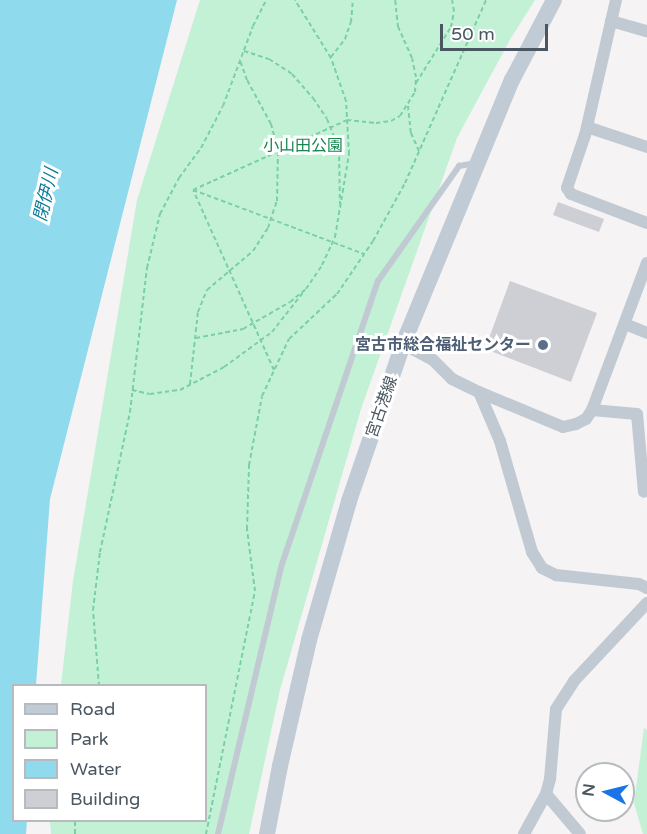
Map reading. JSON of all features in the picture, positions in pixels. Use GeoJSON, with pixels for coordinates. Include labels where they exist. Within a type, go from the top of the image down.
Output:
{"type":"FeatureCollection","features":[{"type":"Feature","properties":{"kind":"main road","name":"宮古港線"},"geometry":{"type":"LineString","coordinates":[[267,834],[309,640],[349,501],[403,344],[512,80],[554,0]]}},
{"type":"Feature","properties":{"kind":"street"},"geometry":{"type":"LineString","coordinates":[[616,0],[587,127],[567,188],[571,194],[647,223]]}},
{"type":"Feature","properties":{"kind":"street"},"geometry":{"type":"LineString","coordinates":[[611,21],[647,31]]}},
{"type":"Feature","properties":{"kind":"street"},"geometry":{"type":"LineString","coordinates":[[587,127],[647,147]]}},
{"type":"Feature","properties":{"kind":"street"},"geometry":{"type":"LineString","coordinates":[[403,344],[433,360],[452,379],[479,392],[563,426],[586,419],[592,410],[647,263]]}},
{"type":"Feature","properties":{"kind":"street"},"geometry":{"type":"LineString","coordinates":[[625,324],[647,333]]}},
{"type":"Feature","properties":{"kind":"street"},"geometry":{"type":"LineString","coordinates":[[479,392],[500,441],[532,552],[542,568],[556,575],[639,584],[647,588]]}},
{"type":"Feature","properties":{"kind":"street"},"geometry":{"type":"LineString","coordinates":[[592,410],[637,414],[644,492]]}},
{"type":"Feature","properties":{"kind":"street"},"geometry":{"type":"LineString","coordinates":[[524,834],[546,794],[550,779],[556,709],[574,681],[647,603]]}},
{"type":"Feature","properties":{"kind":"street"},"geometry":{"type":"LineString","coordinates":[[546,794],[580,834]]}},
{"type":"Feature","properties":{"kind":"lane"},"geometry":{"type":"LineString","coordinates":[[218,834],[281,567],[378,281],[459,166],[476,163]]}},
{"type":"Feature","properties":{"kind":"path"},"geometry":{"type":"LineString","coordinates":[[99,684],[93,610],[100,552],[114,477],[130,412],[147,268],[160,213],[178,178],[207,138],[223,106],[266,0]]}},
{"type":"Feature","properties":{"kind":"path"},"geometry":{"type":"LineString","coordinates":[[132,390],[150,394],[180,390],[224,367],[261,341],[294,308],[322,265],[332,242],[340,214],[349,154],[346,101],[331,58],[295,0]]}},
{"type":"Feature","properties":{"kind":"path"},"geometry":{"type":"LineString","coordinates":[[331,58],[345,39],[351,22],[353,0]]}},
{"type":"Feature","properties":{"kind":"path"},"geometry":{"type":"LineString","coordinates":[[193,190],[347,120],[368,123],[391,122],[400,116],[415,92],[416,83],[412,58],[398,27],[395,0]]}},
{"type":"Feature","properties":{"kind":"path"},"geometry":{"type":"LineString","coordinates":[[416,83],[451,27],[454,11],[452,0]]}},
{"type":"Feature","properties":{"kind":"path"},"geometry":{"type":"LineString","coordinates":[[206,834],[255,591],[247,529],[249,465],[262,396],[289,339],[337,294],[364,254],[405,183],[486,0]]}},
{"type":"Feature","properties":{"kind":"path"},"geometry":{"type":"LineString","coordinates":[[244,51],[269,59],[292,74],[313,98],[331,128],[339,149],[340,214]]}},
{"type":"Feature","properties":{"kind":"path"},"geometry":{"type":"LineString","coordinates":[[190,384],[198,312],[207,290],[230,273],[253,251],[271,219],[276,201],[278,151],[271,124],[247,80],[240,61]]}},
{"type":"Feature","properties":{"kind":"path"},"geometry":{"type":"LineString","coordinates":[[408,106],[411,133],[419,151]]}},
{"type":"Feature","properties":{"kind":"path"},"geometry":{"type":"LineString","coordinates":[[193,190],[364,254]]}},
{"type":"Feature","properties":{"kind":"path"},"geometry":{"type":"LineString","coordinates":[[193,190],[274,370]]}},
{"type":"Feature","properties":{"kind":"path"},"geometry":{"type":"LineString","coordinates":[[196,338],[243,329],[290,302],[306,289]]}},
{"type":"Feature","properties":{"kind":"green space","name":"小山田公園"},"geometry":{"type":"Polygon","coordinates":[[[200,0],[535,0],[511,38],[457,138],[361,409],[280,690],[249,834],[51,834],[50,822],[207,822],[207,684],[61,684],[73,581],[137,200],[200,0]]]}},
{"type":"Feature","properties":{"kind":"green space"},"geometry":{"type":"Polygon","coordinates":[[[644,728],[647,730],[647,834],[643,834],[635,806],[644,728]]]}},
{"type":"Feature","properties":{"kind":"water","name":"閉伊川"},"geometry":{"type":"Polygon","coordinates":[[[0,0],[177,0],[50,499],[36,684],[12,684],[12,822],[27,822],[26,834],[0,834],[0,0]]]}},
{"type":"Feature","properties":{"kind":"building"},"geometry":{"type":"Polygon","coordinates":[[[558,202],[604,219],[599,232],[553,215],[558,202]]]}},
{"type":"Feature","properties":{"kind":"building"},"geometry":{"type":"Polygon","coordinates":[[[510,281],[597,313],[571,382],[485,349],[510,281]]]}},
{"type":"Feature","properties":{"kind":"place","name":"宮古市総合福祉センター"},"geometry":{"type":"Point","coordinates":[543,345]}}]}
